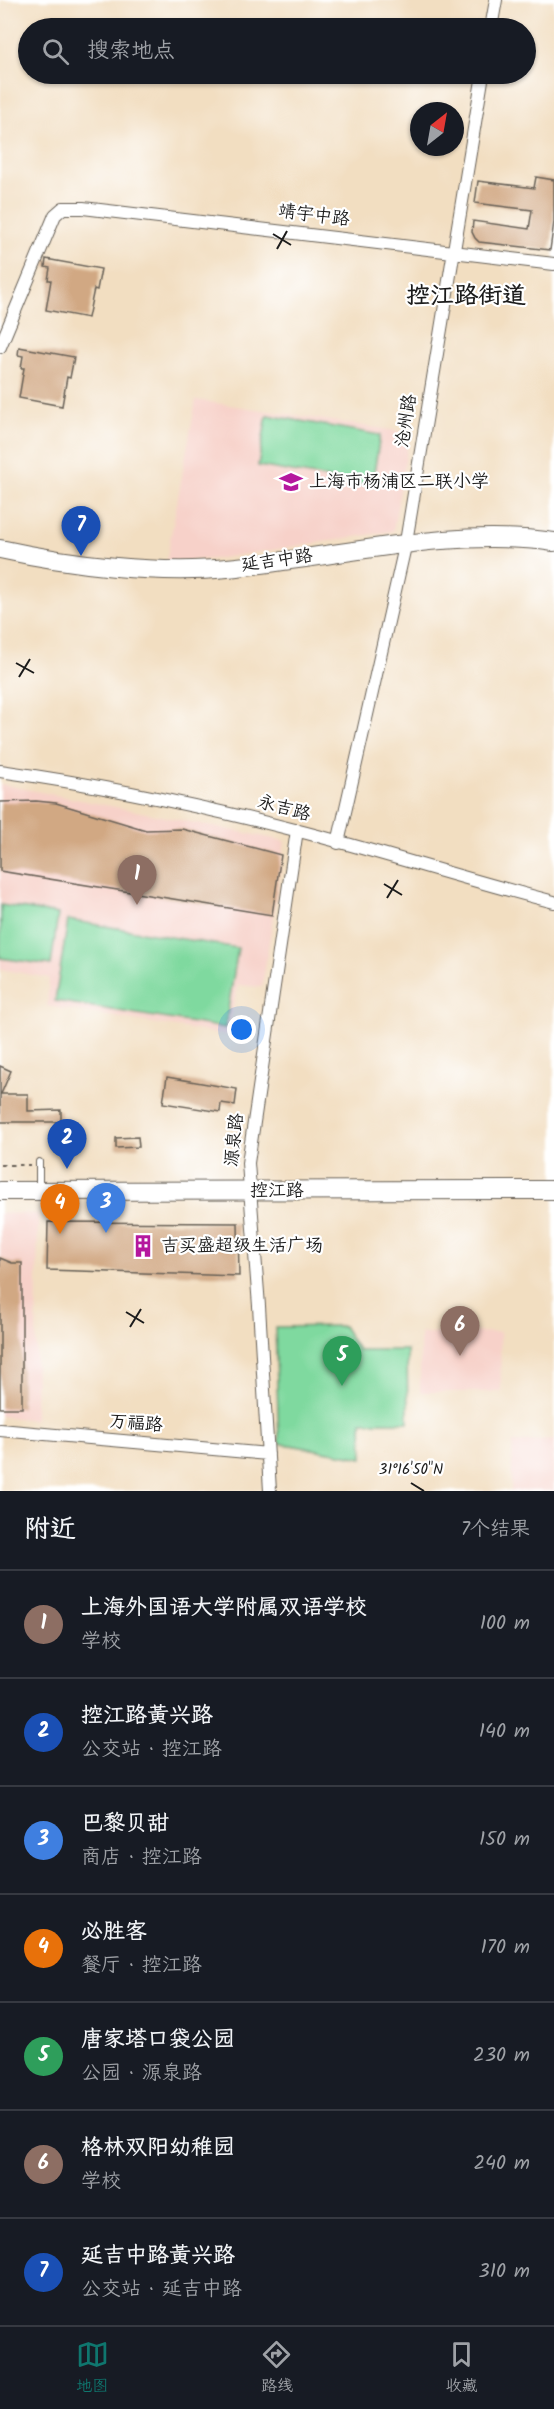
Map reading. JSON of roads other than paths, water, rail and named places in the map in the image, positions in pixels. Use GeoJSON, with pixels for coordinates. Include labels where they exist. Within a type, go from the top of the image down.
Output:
{"type":"FeatureCollection","features":[{"type":"Feature","properties":{"kind":"street"},"geometry":{"type":"LineString","coordinates":[[493,18],[496,0]]}},
{"type":"Feature","properties":{"kind":"street","name":"沧州路"},"geometry":{"type":"LineString","coordinates":[[338,843],[406,542],[481,84]]}},
{"type":"Feature","properties":{"kind":"street","name":"靖宇中路"},"geometry":{"type":"LineString","coordinates":[[0,346],[55,215],[63,207],[315,234],[554,264]]}},
{"type":"Feature","properties":{"kind":"street","name":"延吉中路"},"geometry":{"type":"LineString","coordinates":[[0,549],[81,562],[168,570],[226,569],[406,542],[519,537],[554,542]]}},
{"type":"Feature","properties":{"kind":"street","name":"永吉路"},"geometry":{"type":"LineString","coordinates":[[0,771],[135,792],[297,831],[554,902]]}},
{"type":"Feature","properties":{"kind":"street","name":"源泉路"},"geometry":{"type":"LineString","coordinates":[[270,1491],[248,1157],[297,831]]}},
{"type":"Feature","properties":{"kind":"street","name":"控江路"},"geometry":{"type":"LineString","coordinates":[[0,1191],[554,1190]]}},
{"type":"Feature","properties":{"kind":"street","name":"万福路"},"geometry":{"type":"LineString","coordinates":[[0,1430],[268,1454]]}},
{"type":"Feature","properties":{"kind":"lane"},"geometry":{"type":"LineString","coordinates":[[39,1163],[39,1191]]}},
{"type":"Feature","properties":{"kind":"place","name":"上海市杨浦区二联小学"},"geometry":{"type":"Point","coordinates":[291,482]}},
{"type":"Feature","properties":{"kind":"place","name":"延吉中路黄兴路"},"geometry":{"type":"Point","coordinates":[81,556]}},
{"type":"Feature","properties":{"kind":"place","name":"上海外国语大学附属双语学校"},"geometry":{"type":"Point","coordinates":[137,905]}},
{"type":"Feature","properties":{"kind":"place","name":"控江路黄兴路"},"geometry":{"type":"Point","coordinates":[67,1169]}},
{"type":"Feature","properties":{"kind":"place","name":"巴黎贝甜"},"geometry":{"type":"Point","coordinates":[106,1233]}},
{"type":"Feature","properties":{"kind":"place","name":"必胜客"},"geometry":{"type":"Point","coordinates":[60,1234]}},
{"type":"Feature","properties":{"kind":"place","name":"吉买盛超级生活广场"},"geometry":{"type":"Point","coordinates":[143,1246]}},
{"type":"Feature","properties":{"kind":"place","name":"格林双阳幼稚园"},"geometry":{"type":"Point","coordinates":[460,1356]}},
{"type":"Feature","properties":{"kind":"place","name":"唐家塔口袋公园"},"geometry":{"type":"Point","coordinates":[342,1386]}},
{"type":"Feature","properties":{"kind":"district","name":"控江路街道"},"geometry":{"type":"Point","coordinates":[466,296]}}]}
